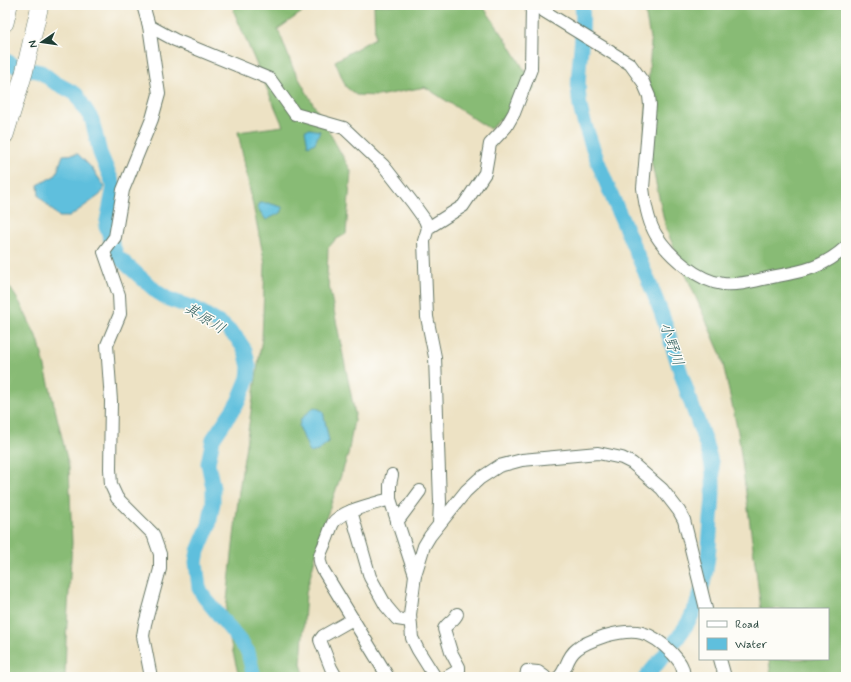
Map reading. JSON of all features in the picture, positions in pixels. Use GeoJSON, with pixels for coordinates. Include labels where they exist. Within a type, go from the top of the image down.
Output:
{"type":"FeatureCollection","features":[{"type":"Feature","properties":{"kind":"highway"},"geometry":{"type":"LineString","coordinates":[[5,23],[10,5]]}},
{"type":"Feature","properties":{"kind":"highway"},"geometry":{"type":"LineString","coordinates":[[5,135],[24,73],[40,5]]}},
{"type":"Feature","properties":{"kind":"street"},"geometry":{"type":"LineString","coordinates":[[143,5],[149,26],[159,94],[152,119],[123,190],[115,237],[104,252],[119,295],[120,314],[107,345],[111,401],[111,485],[117,498],[153,534],[160,554],[160,569],[142,636],[150,677]]}},
{"type":"Feature","properties":{"kind":"street"},"geometry":{"type":"LineString","coordinates":[[428,228],[463,206],[485,173],[490,144],[506,127],[514,113],[531,69],[533,5],[630,64],[643,82],[649,96],[650,105],[643,188],[644,199],[650,222],[656,235],[666,248],[686,267],[700,277],[714,282],[736,284],[808,270],[832,259],[846,247]]}},
{"type":"Feature","properties":{"kind":"street"},"geometry":{"type":"LineString","coordinates":[[149,26],[175,40],[270,79],[295,114],[344,128],[383,165],[425,220],[428,228],[424,241],[427,317],[435,357],[440,502],[438,524]]}},
{"type":"Feature","properties":{"kind":"street"},"geometry":{"type":"LineString","coordinates":[[435,677],[412,638],[410,621],[415,575],[424,546],[438,524],[466,491],[475,483],[500,466],[522,460],[598,453],[622,458],[632,463],[668,495],[684,520],[706,608]]}},
{"type":"Feature","properties":{"kind":"street"},"geometry":{"type":"LineString","coordinates":[[392,475],[390,499],[415,575]]}},
{"type":"Feature","properties":{"kind":"street"},"geometry":{"type":"LineString","coordinates":[[397,522],[420,491]]}},
{"type":"Feature","properties":{"kind":"street"},"geometry":{"type":"LineString","coordinates":[[388,677],[319,561],[320,554],[333,523],[338,518],[351,511],[390,499]]}},
{"type":"Feature","properties":{"kind":"street"},"geometry":{"type":"LineString","coordinates":[[351,511],[370,577],[386,606],[397,619],[410,621]]}},
{"type":"Feature","properties":{"kind":"street"},"geometry":{"type":"LineString","coordinates":[[447,677],[458,670],[459,667],[451,652],[444,629],[446,624],[456,617],[457,614]]}},
{"type":"Feature","properties":{"kind":"street"},"geometry":{"type":"LineString","coordinates":[[336,677],[320,640],[323,636],[353,619]]}},
{"type":"Feature","properties":{"kind":"street"},"geometry":{"type":"LineString","coordinates":[[559,677],[564,672],[568,659],[577,648],[596,639],[618,633],[633,631],[652,637],[663,644],[684,668],[684,677]]}},
{"type":"Feature","properties":{"kind":"street"},"geometry":{"type":"LineString","coordinates":[[720,660],[725,677]]}},
{"type":"Feature","properties":{"kind":"street"},"geometry":{"type":"LineString","coordinates":[[526,677],[527,671],[538,672],[545,677]]}},
{"type":"Feature","properties":{"kind":"green space"},"geometry":{"type":"Polygon","coordinates":[[[233,5],[312,5],[278,29],[293,68],[351,171],[346,234],[335,240],[328,248],[327,276],[355,414],[348,455],[323,527],[306,593],[301,664],[305,677],[239,677],[225,619],[239,491],[262,338],[265,264],[238,132],[283,126],[234,12],[233,5]]]}},
{"type":"Feature","properties":{"kind":"green space"},"geometry":{"type":"Polygon","coordinates":[[[374,5],[482,5],[507,41],[535,88],[490,129],[425,87],[378,96],[356,95],[346,87],[335,61],[375,38],[374,5]]]}},
{"type":"Feature","properties":{"kind":"green space"},"geometry":{"type":"Polygon","coordinates":[[[644,5],[846,5],[846,677],[771,677],[769,660],[829,660],[829,608],[761,608],[738,432],[721,355],[666,229],[645,133],[651,44],[644,5]]]}},
{"type":"Feature","properties":{"kind":"green space"},"geometry":{"type":"Polygon","coordinates":[[[5,280],[20,303],[39,342],[69,467],[72,543],[65,677],[5,677],[5,280]]]}},
{"type":"Feature","properties":{"kind":"water"},"geometry":{"type":"Polygon","coordinates":[[[310,129],[320,131],[315,143],[308,146],[305,130],[310,129]]]}},
{"type":"Feature","properties":{"kind":"water"},"geometry":{"type":"Polygon","coordinates":[[[78,154],[91,167],[105,187],[100,195],[69,217],[59,217],[39,196],[38,185],[56,175],[63,155],[78,154]]]}},
{"type":"Feature","properties":{"kind":"water"},"geometry":{"type":"Polygon","coordinates":[[[259,203],[268,203],[282,207],[282,212],[266,220],[257,207],[259,203]]]}},
{"type":"Feature","properties":{"kind":"water"},"geometry":{"type":"Polygon","coordinates":[[[314,407],[323,411],[329,441],[318,451],[310,453],[299,426],[301,419],[314,407]]]}},
{"type":"Feature","properties":{"kind":"waterway","name":"小野川"},"geometry":{"type":"LineString","coordinates":[[582,5],[583,19],[578,88],[582,115],[609,190],[661,312],[706,446],[711,462],[713,476],[713,498],[708,557],[701,593],[691,617],[681,633],[646,677]]}},
{"type":"Feature","properties":{"kind":"waterway","name":"其原川"},"geometry":{"type":"LineString","coordinates":[[5,60],[17,67],[41,72],[54,82],[76,94],[92,120],[100,153],[114,186],[106,226],[117,256],[157,292],[168,299],[196,309],[224,326],[236,337],[245,350],[249,367],[248,378],[238,402],[213,439],[208,463],[213,488],[213,503],[209,525],[198,551],[196,562],[199,588],[204,597],[248,652],[254,677]]}}]}
